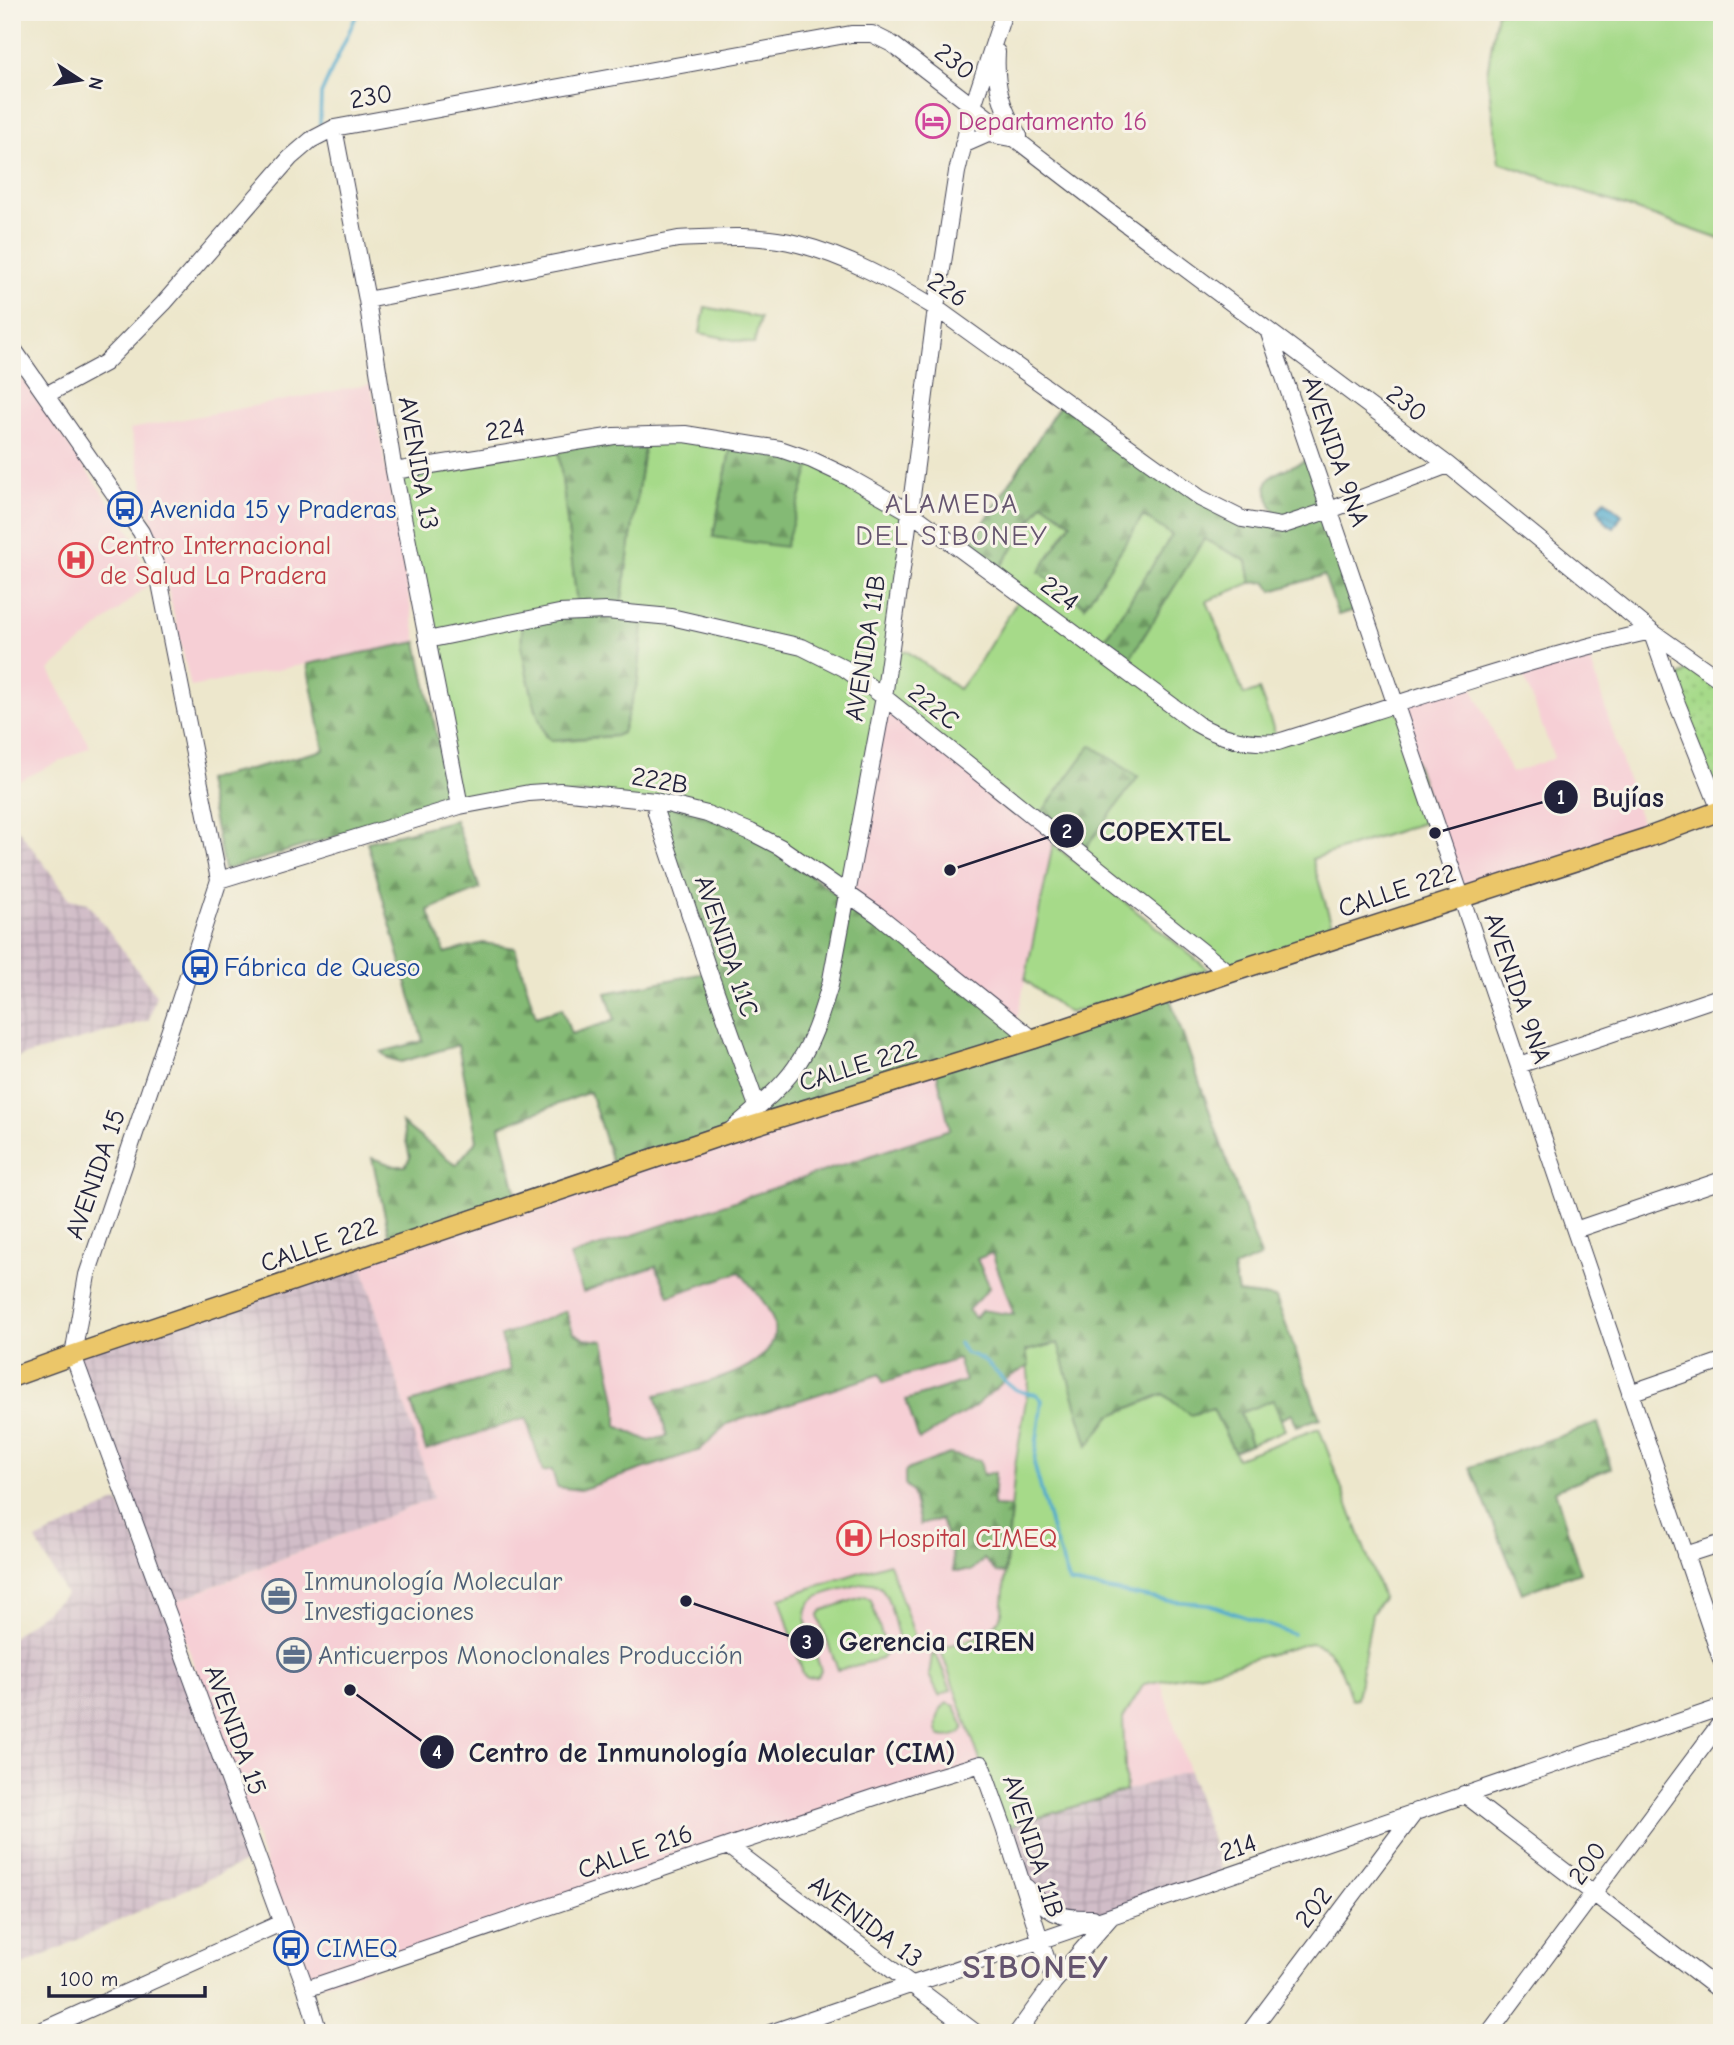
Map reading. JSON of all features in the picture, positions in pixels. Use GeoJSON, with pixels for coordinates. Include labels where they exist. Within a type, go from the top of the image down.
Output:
{"type":"FeatureCollection","features":[{"type":"Feature","properties":{"kind":"main road","name":"CALLE 222"},"geometry":{"type":"LineString","coordinates":[[12,1377],[73,1354],[726,1134],[1033,1039],[1229,972],[1721,812]]}},
{"type":"Feature","properties":{"kind":"street","name":"AVENIDA 11B"},"geometry":{"type":"LineString","coordinates":[[726,1134],[781,1084],[800,1061],[818,1024],[830,985],[884,697],[911,512],[936,307],[963,145],[1004,12]]}},
{"type":"Feature","properties":{"kind":"street"},"geometry":{"type":"LineString","coordinates":[[998,30],[996,78],[1002,107],[1020,136],[1043,160]]}},
{"type":"Feature","properties":{"kind":"street","name":"230"},"geometry":{"type":"LineString","coordinates":[[46,395],[105,363],[164,303],[290,158],[311,140],[334,128],[862,33],[883,37],[1448,465],[1651,631],[1722,681]]}},
{"type":"Feature","properties":{"kind":"street","name":"AVENIDA 13"},"geometry":{"type":"LineString","coordinates":[[334,128],[367,300],[394,471],[460,806]]}},
{"type":"Feature","properties":{"kind":"street"},"geometry":{"type":"LineString","coordinates":[[963,145],[996,133],[1022,143]]}},
{"type":"Feature","properties":{"kind":"street","name":"226"},"geometry":{"type":"LineString","coordinates":[[367,300],[678,239],[727,236],[797,243],[830,254],[889,280],[936,307],[1200,499],[1242,519],[1281,526],[1448,465]]}},
{"type":"Feature","properties":{"kind":"street","name":"AVENIDA 9NA"},"geometry":{"type":"LineString","coordinates":[[1269,330],[1722,1662]]}},
{"type":"Feature","properties":{"kind":"street","name":"AVENIDA 15"},"geometry":{"type":"LineString","coordinates":[[12,347],[141,532],[157,568],[219,880],[87,1275],[73,1354],[306,1989],[319,2033]]}},
{"type":"Feature","properties":{"kind":"street","name":"224"},"geometry":{"type":"LineString","coordinates":[[394,471],[614,436],[685,434],[791,452],[848,477],[911,512],[1174,708],[1215,735],[1257,743],[1278,742],[1586,646],[1651,631]]}},
{"type":"Feature","properties":{"kind":"street","name":"222C"},"geometry":{"type":"LineString","coordinates":[[427,640],[559,613],[606,611],[671,617],[802,647],[844,668],[884,697],[1229,972]]}},
{"type":"Feature","properties":{"kind":"street"},"geometry":{"type":"LineString","coordinates":[[1651,631],[1721,812]]}},
{"type":"Feature","properties":{"kind":"street","name":"222B"},"geometry":{"type":"LineString","coordinates":[[219,880],[460,806],[529,793],[559,792],[655,801],[707,814],[780,847],[878,915],[1033,1039]]}},
{"type":"Feature","properties":{"kind":"street","name":"AVENIDA 11C"},"geometry":{"type":"LineString","coordinates":[[655,801],[656,813],[757,1106]]}},
{"type":"Feature","properties":{"kind":"street"},"geometry":{"type":"LineString","coordinates":[[1519,1065],[1722,996]]}},
{"type":"Feature","properties":{"kind":"street"},"geometry":{"type":"LineString","coordinates":[[1575,1230],[1722,1180]]}},
{"type":"Feature","properties":{"kind":"street"},"geometry":{"type":"LineString","coordinates":[[1630,1393],[1722,1361]]}},
{"type":"Feature","properties":{"kind":"street"},"geometry":{"type":"LineString","coordinates":[[1685,1555],[1722,1543]]}},
{"type":"Feature","properties":{"kind":"street","name":"214"},"geometry":{"type":"LineString","coordinates":[[770,2033],[1722,1707]]}},
{"type":"Feature","properties":{"kind":"street","name":"200"},"geometry":{"type":"LineString","coordinates":[[1489,2033],[1722,1721]]}},
{"type":"Feature","properties":{"kind":"street","name":"AVENIDA 11B"},"geometry":{"type":"LineString","coordinates":[[981,1764],[1054,1982]]}},
{"type":"Feature","properties":{"kind":"street","name":"CALLE 216"},"geometry":{"type":"LineString","coordinates":[[306,1989],[917,1783],[981,1764]]}},
{"type":"Feature","properties":{"kind":"street"},"geometry":{"type":"LineString","coordinates":[[1464,1794],[1722,1992]]}},
{"type":"Feature","properties":{"kind":"street","name":"202"},"geometry":{"type":"LineString","coordinates":[[1249,2033],[1416,1811]]}},
{"type":"Feature","properties":{"kind":"street","name":"AVENIDA 13"},"geometry":{"type":"LineString","coordinates":[[728,1846],[976,2033]]}},
{"type":"Feature","properties":{"kind":"street"},"geometry":{"type":"LineString","coordinates":[[1022,1882],[1045,1907],[1061,1917],[1110,1918]]}},
{"type":"Feature","properties":{"kind":"street"},"geometry":{"type":"LineString","coordinates":[[1017,2033],[1054,1982],[1110,1918]]}},
{"type":"Feature","properties":{"kind":"street"},"geometry":{"type":"LineString","coordinates":[[36,2033],[281,1923]]}},
{"type":"Feature","properties":{"kind":"shaded area","name":"Centro Internacional de Salud La Pradera"},"geometry":{"type":"Polygon","coordinates":[[[12,365],[133,536],[149,584],[49,670],[90,747],[12,784],[12,365]]]}},
{"type":"Feature","properties":{"kind":"shaded area"},"geometry":{"type":"Polygon","coordinates":[[[371,384],[417,642],[191,687],[130,429],[371,384]]]}},
{"type":"Feature","properties":{"kind":"shaded area"},"geometry":{"type":"Polygon","coordinates":[[[1586,646],[1646,838],[1461,897],[1396,704],[1469,680],[1512,773],[1554,758],[1520,666],[1586,646]]]}},
{"type":"Feature","properties":{"kind":"shaded area"},"geometry":{"type":"Polygon","coordinates":[[[884,697],[1055,833],[1016,1025],[848,896],[884,697]]]}},
{"type":"Feature","properties":{"kind":"shaded area"},"geometry":{"type":"Polygon","coordinates":[[[12,821],[70,899],[88,903],[156,995],[149,1020],[12,1059],[12,821]]]}},
{"type":"Feature","properties":{"kind":"shaded area"},"geometry":{"type":"Polygon","coordinates":[[[936,1069],[1104,1503],[1189,1771],[1004,1828],[981,1765],[310,1988],[172,1603],[433,1498],[360,1258],[936,1069]]]}},
{"type":"Feature","properties":{"kind":"shaded area"},"geometry":{"type":"Polygon","coordinates":[[[360,1258],[433,1498],[166,1605],[256,1857],[12,1970],[12,1637],[66,1595],[36,1540],[118,1501],[160,1593],[73,1355],[360,1258]]]}},
{"type":"Feature","properties":{"kind":"shaded area"},"geometry":{"type":"Polygon","coordinates":[[[1189,1771],[1224,1878],[1110,1918],[1061,1917],[1022,1882],[1004,1828],[1189,1771]]]}},
{"type":"Feature","properties":{"kind":"green space"},"geometry":{"type":"Polygon","coordinates":[[[1497,12],[1722,12],[1722,240],[1499,162],[1487,74],[1497,12]]]}},
{"type":"Feature","properties":{"kind":"green space"},"geometry":{"type":"Polygon","coordinates":[[[705,307],[760,318],[754,344],[700,333],[705,307]]]}},
{"type":"Feature","properties":{"kind":"green space"},"geometry":{"type":"Polygon","coordinates":[[[1063,400],[1200,498],[1281,525],[1268,496],[1269,480],[1274,475],[1312,458],[1363,608],[1338,615],[1324,575],[1272,591],[1267,582],[1251,583],[1247,561],[1204,539],[1123,670],[1097,651],[1172,535],[1143,516],[1085,606],[1039,572],[1071,523],[1043,503],[995,575],[965,552],[1063,400]]]}},
{"type":"Feature","properties":{"kind":"green space"},"geometry":{"type":"Polygon","coordinates":[[[646,435],[732,441],[713,536],[812,460],[910,512],[891,648],[908,652],[959,689],[980,661],[1021,595],[995,575],[1043,503],[1071,523],[1085,606],[1143,515],[1173,536],[1097,650],[1123,669],[1204,539],[1247,561],[1251,583],[1207,601],[1244,695],[1259,690],[1278,741],[1396,704],[1435,819],[1312,859],[1336,938],[1229,973],[1081,854],[1137,777],[1037,819],[884,697],[848,896],[751,832],[586,793],[460,806],[394,471],[558,446],[578,612],[521,646],[545,736],[555,741],[615,736],[622,733],[620,612],[646,435]]]}},
{"type":"Feature","properties":{"kind":"green space"},"geometry":{"type":"Polygon","coordinates":[[[646,435],[620,612],[644,615],[638,681],[622,733],[615,736],[551,740],[541,725],[533,698],[522,638],[523,620],[578,612],[558,446],[646,435]]]}},
{"type":"Feature","properties":{"kind":"green space"},"geometry":{"type":"Polygon","coordinates":[[[732,441],[812,460],[785,547],[713,537],[732,441]]]}},
{"type":"Feature","properties":{"kind":"green space"},"geometry":{"type":"Polygon","coordinates":[[[417,642],[451,802],[224,870],[206,780],[324,750],[307,664],[417,642]]]}},
{"type":"Feature","properties":{"kind":"green space"},"geometry":{"type":"Polygon","coordinates":[[[1691,669],[1705,669],[1722,681],[1722,810],[1674,696],[1680,676],[1691,669]]]}},
{"type":"Feature","properties":{"kind":"green space"},"geometry":{"type":"Polygon","coordinates":[[[1091,745],[1138,777],[1081,854],[1037,819],[1091,745]]]}},
{"type":"Feature","properties":{"kind":"green space"},"geometry":{"type":"Polygon","coordinates":[[[655,801],[751,832],[1033,1038],[1168,993],[1261,1257],[1233,1268],[1238,1293],[1276,1298],[1320,1418],[1297,1426],[1292,1414],[1281,1419],[1273,1400],[1240,1413],[1251,1444],[1234,1451],[1213,1409],[1190,1415],[1163,1394],[1110,1416],[1088,1446],[1058,1343],[1026,1351],[1029,1366],[1009,1377],[974,1407],[919,1440],[906,1400],[965,1381],[958,1359],[883,1383],[880,1374],[727,1424],[700,1450],[580,1490],[557,1487],[552,1470],[543,1472],[526,1418],[426,1450],[411,1403],[510,1370],[501,1336],[566,1311],[573,1332],[585,1339],[604,1341],[617,1405],[617,1426],[649,1441],[667,1436],[656,1395],[732,1374],[766,1353],[774,1338],[773,1321],[767,1308],[740,1272],[669,1296],[656,1266],[583,1292],[570,1256],[950,1129],[936,1069],[615,1172],[590,1092],[500,1126],[519,1204],[392,1247],[372,1158],[395,1166],[405,1166],[410,1158],[402,1123],[456,1165],[477,1140],[458,1045],[401,1062],[388,1058],[381,1052],[423,1041],[367,842],[455,820],[480,889],[428,910],[445,953],[483,943],[515,948],[536,1017],[562,1008],[571,1034],[615,1020],[606,993],[709,972],[655,801]],[[992,1253],[977,1259],[990,1287],[968,1310],[975,1318],[982,1310],[1014,1315],[992,1253]]]}},
{"type":"Feature","properties":{"kind":"green space"},"geometry":{"type":"Polygon","coordinates":[[[1053,844],[1208,969],[1069,1013],[1025,980],[1053,844]]]}},
{"type":"Feature","properties":{"kind":"green space"},"geometry":{"type":"Polygon","coordinates":[[[1059,1343],[1088,1445],[1110,1416],[1164,1394],[1190,1415],[1213,1409],[1237,1458],[1319,1428],[1383,1598],[1372,1614],[1357,1698],[1351,1699],[1333,1656],[1319,1645],[1310,1643],[1202,1673],[1144,1684],[1123,1718],[1126,1791],[1004,1828],[940,1648],[984,1633],[1002,1613],[1015,1466],[1029,1382],[1026,1351],[1059,1343]]]}},
{"type":"Feature","properties":{"kind":"green space"},"geometry":{"type":"Polygon","coordinates":[[[1273,1399],[1285,1430],[1251,1444],[1239,1413],[1273,1399]]]}},
{"type":"Feature","properties":{"kind":"green space"},"geometry":{"type":"Polygon","coordinates":[[[1598,1423],[1611,1468],[1555,1490],[1580,1572],[1522,1593],[1470,1467],[1598,1423]]]}},
{"type":"Feature","properties":{"kind":"green space"},"geometry":{"type":"Polygon","coordinates":[[[949,1454],[980,1460],[983,1475],[995,1472],[993,1506],[1011,1507],[1005,1573],[996,1572],[984,1559],[971,1571],[954,1571],[951,1549],[941,1519],[920,1525],[912,1492],[905,1484],[905,1472],[949,1454]]]}},
{"type":"Feature","properties":{"kind":"green space"},"geometry":{"type":"Polygon","coordinates":[[[889,1563],[914,1634],[911,1643],[906,1647],[901,1644],[888,1599],[878,1585],[862,1584],[826,1593],[814,1599],[806,1614],[808,1634],[821,1671],[817,1677],[807,1678],[803,1674],[780,1598],[889,1563]]]}},
{"type":"Feature","properties":{"kind":"green space"},"geometry":{"type":"Polygon","coordinates":[[[865,1596],[871,1600],[887,1652],[881,1659],[838,1670],[819,1614],[823,1610],[865,1596]]]}},
{"type":"Feature","properties":{"kind":"green space"},"geometry":{"type":"Polygon","coordinates":[[[936,1654],[951,1690],[939,1696],[929,1675],[932,1655],[936,1654]]]}},
{"type":"Feature","properties":{"kind":"green space"},"geometry":{"type":"Polygon","coordinates":[[[947,1703],[955,1706],[964,1727],[957,1735],[946,1737],[939,1735],[937,1723],[941,1709],[947,1703]]]}},
{"type":"Feature","properties":{"kind":"water"},"geometry":{"type":"Polygon","coordinates":[[[1605,500],[1622,515],[1614,528],[1605,522],[1598,508],[1605,500]]]}},
{"type":"Feature","properties":{"kind":"waterway"},"geometry":{"type":"LineString","coordinates":[[320,123],[321,94],[358,12]]}},
{"type":"Feature","properties":{"kind":"waterway"},"geometry":{"type":"LineString","coordinates":[[959,1343],[965,1353],[986,1362],[1014,1388],[1036,1394],[1042,1400],[1034,1463],[1053,1534],[1070,1583],[1169,1601],[1208,1604],[1293,1634]]}},
{"type":"Feature","properties":{"kind":"place","name":"Departamento 16"},"geometry":{"type":"Point","coordinates":[933,121]}},
{"type":"Feature","properties":{"kind":"place","name":"Avenida 15 y Praderas"},"geometry":{"type":"Point","coordinates":[125,509]}},
{"type":"Feature","properties":{"kind":"place","name":"Centro Internacional de Salud La Pradera"},"geometry":{"type":"Point","coordinates":[76,560]}},
{"type":"Feature","properties":{"kind":"place","name":"Bujías"},"geometry":{"type":"Point","coordinates":[1435,833]}},
{"type":"Feature","properties":{"kind":"place","name":"COPEXTEL"},"geometry":{"type":"Point","coordinates":[950,870]}},
{"type":"Feature","properties":{"kind":"place","name":"Fábrica de Queso"},"geometry":{"type":"Point","coordinates":[200,967]}},
{"type":"Feature","properties":{"kind":"place","name":"Hospital CIMEQ"},"geometry":{"type":"Point","coordinates":[854,1538]}},
{"type":"Feature","properties":{"kind":"place","name":"Inmunología Molecular Investigaciones"},"geometry":{"type":"Point","coordinates":[279,1596]}},
{"type":"Feature","properties":{"kind":"place","name":"Gerencia CIREN"},"geometry":{"type":"Point","coordinates":[686,1601]}},
{"type":"Feature","properties":{"kind":"place","name":"Anticuerpos Monoclonales Producción"},"geometry":{"type":"Point","coordinates":[294,1655]}},
{"type":"Feature","properties":{"kind":"place","name":"Centro de Inmunología Molecular (CIM)"},"geometry":{"type":"Point","coordinates":[350,1690]}},
{"type":"Feature","properties":{"kind":"place","name":"CIMEQ"},"geometry":{"type":"Point","coordinates":[291,1948]}},
{"type":"Feature","properties":{"kind":"district","name":"ALAMEDA DEL SIBONEY"},"geometry":{"type":"Point","coordinates":[952,519]}},
{"type":"Feature","properties":{"kind":"district","name":"SIBONEY"},"geometry":{"type":"Point","coordinates":[1036,1966]}}]}
